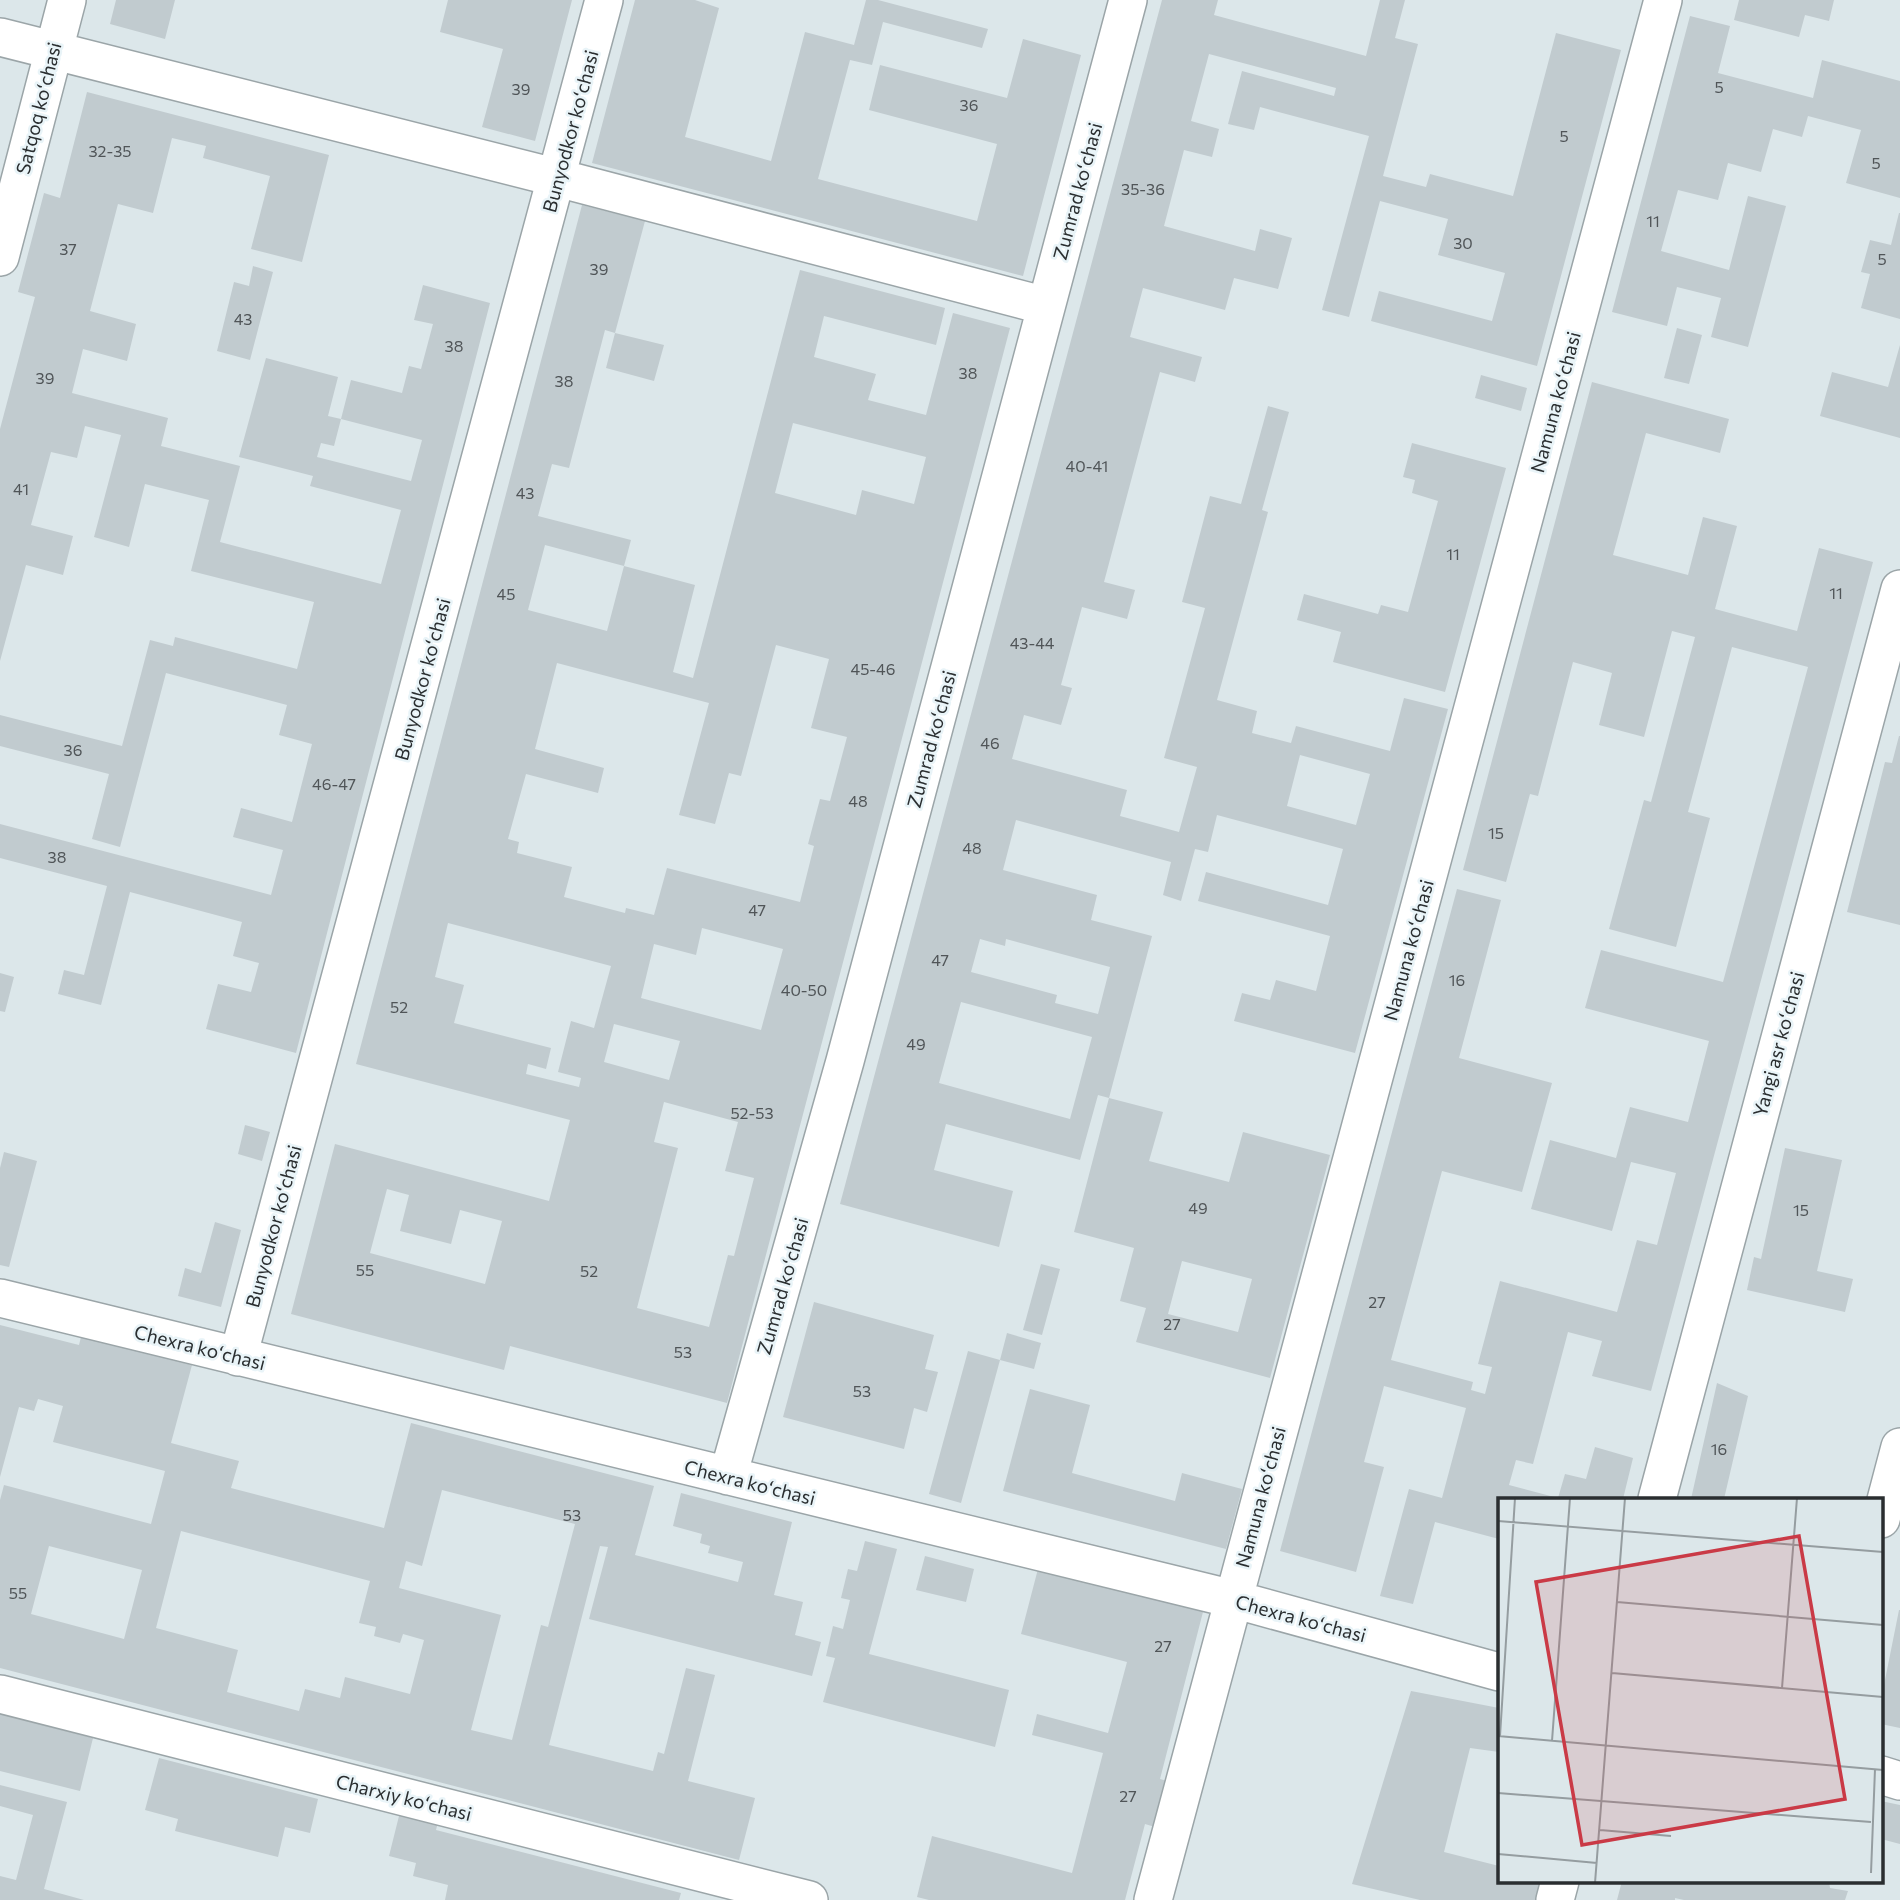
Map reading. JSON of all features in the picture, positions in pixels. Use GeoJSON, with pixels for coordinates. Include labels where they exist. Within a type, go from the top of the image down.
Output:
{"type":"FeatureCollection","features":[{"type":"Feature","properties":{"kind":"street","name":"Satqoq koʻchasi"},"geometry":{"type":"LineString","coordinates":[[0,257],[66,0]]}},
{"type":"Feature","properties":{"kind":"street","name":"Bunyodkor koʻchasi"},"geometry":{"type":"LineString","coordinates":[[238,1357],[604,0]]}},
{"type":"Feature","properties":{"kind":"street","name":"Zumrad koʻchasi"},"geometry":{"type":"LineString","coordinates":[[728,1476],[849,1048],[1128,0]]}},
{"type":"Feature","properties":{"kind":"street","name":"Namuna koʻchasi"},"geometry":{"type":"LineString","coordinates":[[1153,1900],[1663,0]]}},
{"type":"Feature","properties":{"kind":"street"},"geometry":{"type":"LineString","coordinates":[[0,37],[558,178],[1046,306]]}},
{"type":"Feature","properties":{"kind":"street","name":"Yangi asr koʻchasi"},"geometry":{"type":"LineString","coordinates":[[1657,1498],[1900,589]]}},
{"type":"Feature","properties":{"kind":"street","name":"Chexra koʻchasi"},"geometry":{"type":"LineString","coordinates":[[0,1298],[1233,1600],[1498,1672]]}},
{"type":"Feature","properties":{"kind":"street"},"geometry":{"type":"LineString","coordinates":[[1882,1515],[1900,1447]]}},
{"type":"Feature","properties":{"kind":"street","name":"Charxiy koʻchasi"},"geometry":{"type":"LineString","coordinates":[[0,1694],[809,1900]]}},
{"type":"Feature","properties":{"kind":"street"},"geometry":{"type":"LineString","coordinates":[[1882,1776],[1900,1781]]}},
{"type":"Feature","properties":{"kind":"street"},"geometry":{"type":"LineString","coordinates":[[1555,1900],[1560,1882]]}},
{"type":"Feature","properties":{"kind":"building"},"geometry":{"type":"Polygon","coordinates":[[[116,0],[175,0],[165,39],[110,24],[116,0]]]}},
{"type":"Feature","properties":{"kind":"building"},"geometry":{"type":"Polygon","coordinates":[[[448,0],[572,0],[535,141],[482,127],[503,49],[440,32],[448,0]]]}},
{"type":"Feature","properties":{"kind":"building"},"geometry":{"type":"Polygon","coordinates":[[[635,0],[695,0],[719,8],[685,137],[771,161],[805,32],[854,45],[866,0],[878,0],[988,29],[982,48],[883,22],[872,65],[850,60],[818,179],[977,221],[997,144],[869,110],[880,65],[1007,98],[1023,39],[1081,55],[1023,276],[592,163],[635,0]]]}},
{"type":"Feature","properties":{"kind":"building"},"geometry":{"type":"Polygon","coordinates":[[[1162,0],[1218,0],[1214,15],[1366,56],[1380,0],[1405,0],[1395,38],[1418,44],[1383,176],[1426,187],[1430,174],[1513,196],[1556,33],[1621,50],[1537,366],[1371,321],[1379,291],[1492,321],[1505,273],[1438,255],[1448,219],[1380,201],[1349,317],[1322,310],[1369,136],[1260,107],[1254,130],[1228,124],[1242,71],[1334,96],[1336,88],[1209,54],[1191,121],[1219,129],[1212,157],[1184,150],[1164,226],[1255,251],[1260,229],[1292,238],[1278,289],[1234,278],[1225,310],[1143,288],[1130,337],[1202,357],[1195,382],[1160,372],[1104,582],[1135,590],[1127,619],[1082,607],[1061,685],[1072,688],[1061,725],[1024,715],[1012,759],[1127,790],[1120,816],[1179,832],[1197,767],[1164,758],[1205,608],[1182,602],[1210,496],[1241,504],[1268,406],[1289,412],[1262,510],[1268,512],[1217,700],[1257,711],[1252,733],[1291,743],[1296,726],[1390,751],[1404,698],[1448,709],[1355,1053],[1234,1021],[1242,993],[1270,1000],[1276,980],[1316,991],[1330,936],[1198,901],[1206,872],[1328,905],[1343,849],[1217,815],[1208,852],[1195,849],[1181,901],[1163,895],[1171,862],[1016,820],[1003,870],[1097,895],[1091,920],[1152,936],[1109,1098],[1098,1095],[1080,1160],[946,1124],[934,1170],[1013,1191],[999,1247],[840,1204],[1162,0]],[[1300,755],[1287,806],[1356,825],[1370,774],[1300,755]],[[980,939],[971,972],[1057,995],[1055,1003],[1098,1014],[1110,967],[1006,939],[1005,946],[980,939]],[[961,1002],[939,1083],[1070,1119],[1092,1037],[961,1002]]]}},
{"type":"Feature","properties":{"kind":"building"},"geometry":{"type":"Polygon","coordinates":[[[1739,0],[1834,0],[1829,21],[1805,15],[1799,37],[1734,20],[1739,0]]]}},
{"type":"Feature","properties":{"kind":"building"},"geometry":{"type":"Polygon","coordinates":[[[1690,16],[1730,26],[1718,73],[1813,98],[1822,60],[1900,81],[1900,198],[1846,183],[1861,130],[1808,116],[1802,137],[1773,129],[1761,172],[1728,163],[1718,200],[1678,190],[1661,251],[1729,270],[1748,196],[1786,206],[1748,347],[1711,337],[1721,298],[1677,287],[1667,326],[1612,312],[1690,16]]]}},
{"type":"Feature","properties":{"kind":"building"},"geometry":{"type":"Polygon","coordinates":[[[87,92],[329,155],[302,262],[251,249],[270,176],[203,158],[206,146],[172,138],[153,213],[118,204],[90,311],[136,324],[127,361],[83,349],[72,393],[168,418],[161,446],[240,466],[220,542],[381,584],[401,510],[310,486],[313,476],[239,457],[266,358],[338,377],[328,416],[341,419],[351,380],[402,393],[409,366],[421,369],[433,324],[414,320],[423,285],[490,303],[296,1053],[206,1029],[218,984],[251,992],[259,963],[233,956],[242,922],[130,892],[101,1005],[58,994],[64,970],[84,975],[107,886],[0,858],[0,824],[271,895],[283,850],[233,837],[241,808],[292,822],[312,744],[279,735],[287,705],[166,673],[120,847],[92,839],[109,774],[0,746],[0,715],[122,746],[150,640],[173,646],[175,637],[297,669],[314,602],[191,571],[209,500],[145,484],[129,547],[94,537],[121,435],[85,426],[77,458],[51,452],[31,525],[73,536],[63,575],[26,565],[0,661],[0,429],[35,297],[18,292],[44,193],[60,198],[87,92]],[[341,419],[334,446],[321,443],[317,457],[411,481],[422,440],[341,419]]]}},
{"type":"Feature","properties":{"kind":"building"},"geometry":{"type":"Polygon","coordinates":[[[582,205],[645,221],[615,333],[605,330],[569,468],[552,464],[538,516],[631,540],[624,566],[695,585],[673,672],[693,678],[800,270],[945,308],[936,345],[824,316],[814,357],[876,374],[868,400],[926,415],[953,313],[1010,328],[727,1403],[510,1346],[504,1370],[291,1314],[335,1144],[549,1201],[570,1120],[356,1064],[582,205]],[[793,423],[775,493],[856,515],[862,490],[914,504],[926,457],[793,423]],[[545,545],[528,610],[607,631],[624,566],[545,545]],[[776,645],[741,776],[729,773],[715,824],[679,815],[709,703],[557,663],[535,749],[604,768],[598,793],[526,774],[508,839],[519,842],[517,853],[572,867],[564,897],[625,913],[626,908],[654,915],[667,868],[800,902],[814,846],[808,844],[820,799],[830,801],[847,737],[811,728],[829,659],[776,645]],[[448,923],[435,977],[464,985],[454,1023],[551,1048],[546,1069],[528,1064],[526,1074],[579,1087],[581,1078],[558,1072],[571,1021],[594,1028],[611,966],[448,923]],[[702,928],[696,955],[654,944],[641,998],[761,1030],[783,949],[702,928]],[[614,1024],[604,1062],[669,1080],[680,1041],[614,1024]],[[664,1102],[654,1142],[678,1148],[637,1308],[709,1327],[728,1255],[734,1256],[754,1178],[725,1171],[738,1122],[664,1102]],[[387,1189],[370,1253],[485,1284],[502,1221],[460,1210],[451,1244],[400,1231],[409,1195],[387,1189]]]}},
{"type":"Feature","properties":{"kind":"building"},"geometry":{"type":"Polygon","coordinates":[[[1899,213],[1900,319],[1861,308],[1870,274],[1861,272],[1870,240],[1891,245],[1899,213]]]}},
{"type":"Feature","properties":{"kind":"building"},"geometry":{"type":"Polygon","coordinates":[[[253,266],[273,272],[250,360],[217,351],[234,282],[249,286],[253,266]]]}},
{"type":"Feature","properties":{"kind":"building"},"geometry":{"type":"Polygon","coordinates":[[[1677,328],[1702,335],[1689,384],[1664,378],[1677,328]]]}},
{"type":"Feature","properties":{"kind":"building"},"geometry":{"type":"Polygon","coordinates":[[[615,333],[664,345],[654,381],[606,368],[615,333]]]}},
{"type":"Feature","properties":{"kind":"building"},"geometry":{"type":"Polygon","coordinates":[[[1900,345],[1900,438],[1820,416],[1832,372],[1888,387],[1900,345]]]}},
{"type":"Feature","properties":{"kind":"building"},"geometry":{"type":"Polygon","coordinates":[[[1481,375],[1527,388],[1521,411],[1475,398],[1481,375]]]}},
{"type":"Feature","properties":{"kind":"building"},"geometry":{"type":"Polygon","coordinates":[[[1592,382],[1729,419],[1720,453],[1646,433],[1613,555],[1688,575],[1703,517],[1737,526],[1715,609],[1797,631],[1819,548],[1873,562],[1651,1391],[1592,1376],[1602,1341],[1568,1332],[1533,1464],[1516,1460],[1509,1485],[1558,1498],[1498,1498],[1498,1539],[1435,1522],[1413,1604],[1380,1596],[1409,1489],[1442,1498],[1466,1408],[1384,1386],[1364,1462],[1384,1467],[1356,1572],[1280,1551],[1457,889],[1501,900],[1459,1058],[1552,1083],[1522,1192],[1442,1171],[1391,1360],[1473,1382],[1471,1390],[1485,1394],[1492,1367],[1478,1364],[1500,1281],[1617,1312],[1637,1240],[1657,1245],[1676,1173],[1631,1162],[1612,1231],[1531,1209],[1550,1140],[1616,1158],[1630,1107],[1688,1122],[1709,1041],[1585,1008],[1601,950],[1723,982],[1808,667],[1732,647],[1688,812],[1710,818],[1676,947],[1609,929],[1644,800],[1651,802],[1695,637],[1672,631],[1644,737],[1599,725],[1612,673],[1573,662],[1538,796],[1530,794],[1506,882],[1463,870],[1592,382]]]}},
{"type":"Feature","properties":{"kind":"building"},"geometry":{"type":"Polygon","coordinates":[[[1412,443],[1506,468],[1445,692],[1333,662],[1341,632],[1297,620],[1304,594],[1378,614],[1381,605],[1408,612],[1438,501],[1412,493],[1415,480],[1403,477],[1412,443]]]}},
{"type":"Feature","properties":{"kind":"building"},"geometry":{"type":"Polygon","coordinates":[[[1899,736],[1900,925],[1847,912],[1885,762],[1892,763],[1899,736]]]}},
{"type":"Feature","properties":{"kind":"building"},"geometry":{"type":"Polygon","coordinates":[[[0,973],[14,977],[5,1012],[0,1011],[0,973]]]}},
{"type":"Feature","properties":{"kind":"building"},"geometry":{"type":"Polygon","coordinates":[[[1109,1098],[1163,1112],[1149,1161],[1229,1182],[1243,1132],[1330,1155],[1270,1378],[1136,1342],[1146,1308],[1120,1301],[1134,1248],[1074,1232],[1109,1098]],[[1182,1261],[1168,1314],[1238,1332],[1252,1279],[1182,1261]]]}},
{"type":"Feature","properties":{"kind":"building"},"geometry":{"type":"Polygon","coordinates":[[[245,1125],[270,1132],[262,1161],[238,1154],[245,1125]]]}},
{"type":"Feature","properties":{"kind":"building"},"geometry":{"type":"Polygon","coordinates":[[[1785,1148],[1842,1160],[1817,1271],[1853,1279],[1845,1312],[1747,1290],[1754,1257],[1761,1259],[1785,1148]]]}},
{"type":"Feature","properties":{"kind":"building"},"geometry":{"type":"Polygon","coordinates":[[[4,1152],[37,1161],[9,1267],[0,1265],[0,1168],[4,1152]]]}},
{"type":"Feature","properties":{"kind":"building"},"geometry":{"type":"Polygon","coordinates":[[[215,1222],[241,1230],[221,1307],[178,1296],[185,1268],[201,1273],[215,1222]]]}},
{"type":"Feature","properties":{"kind":"building"},"geometry":{"type":"Polygon","coordinates":[[[1041,1264],[1060,1269],[1042,1335],[1023,1330],[1041,1264]]]}},
{"type":"Feature","properties":{"kind":"building"},"geometry":{"type":"Polygon","coordinates":[[[814,1302],[934,1335],[925,1369],[938,1372],[927,1412],[914,1408],[904,1449],[783,1417],[814,1302]]]}},
{"type":"Feature","properties":{"kind":"building"},"geometry":{"type":"Polygon","coordinates":[[[0,1325],[79,1345],[81,1337],[192,1365],[171,1443],[239,1461],[231,1488],[384,1528],[411,1423],[654,1486],[635,1555],[738,1582],[743,1562],[708,1553],[710,1546],[700,1543],[702,1534],[673,1526],[681,1493],[792,1522],[774,1595],[803,1602],[795,1635],[821,1642],[812,1676],[589,1619],[608,1547],[600,1546],[549,1745],[653,1771],[658,1752],[664,1754],[686,1668],[715,1675],[688,1781],[755,1798],[739,1860],[0,1668],[0,1500],[4,1485],[151,1524],[165,1471],[53,1442],[63,1406],[38,1399],[34,1411],[19,1407],[0,1477],[0,1325]],[[442,1490],[422,1566],[406,1561],[399,1588],[501,1615],[471,1730],[512,1740],[541,1625],[548,1627],[575,1524],[442,1490]],[[181,1531],[156,1628],[238,1650],[227,1692],[299,1711],[305,1689],[340,1698],[345,1677],[410,1694],[424,1640],[403,1634],[400,1643],[374,1636],[376,1627],[359,1623],[370,1581],[181,1531]],[[49,1546],[31,1614],[124,1639],[142,1570],[49,1546]]]}},
{"type":"Feature","properties":{"kind":"building"},"geometry":{"type":"Polygon","coordinates":[[[1007,1333],[1041,1343],[1034,1369],[1000,1360],[1007,1333]]]}},
{"type":"Feature","properties":{"kind":"building"},"geometry":{"type":"Polygon","coordinates":[[[968,1351],[1000,1360],[961,1503],[929,1494],[968,1351]]]}},
{"type":"Feature","properties":{"kind":"building"},"geometry":{"type":"Polygon","coordinates":[[[1717,1383],[1748,1396],[1724,1498],[1691,1498],[1717,1383]]]}},
{"type":"Feature","properties":{"kind":"building"},"geometry":{"type":"Polygon","coordinates":[[[1030,1389],[1090,1405],[1072,1473],[1175,1501],[1182,1473],[1242,1489],[1226,1549],[1003,1491],[1030,1389]]]}},
{"type":"Feature","properties":{"kind":"building"},"geometry":{"type":"Polygon","coordinates":[[[1595,1447],[1633,1458],[1623,1498],[1558,1498],[1565,1474],[1586,1479],[1595,1447]]]}},
{"type":"Feature","properties":{"kind":"building"},"geometry":{"type":"Polygon","coordinates":[[[865,1541],[897,1549],[869,1654],[1009,1690],[995,1747],[823,1702],[835,1658],[826,1656],[833,1626],[843,1629],[850,1600],[841,1598],[848,1569],[857,1571],[865,1541]]]}},
{"type":"Feature","properties":{"kind":"building"},"geometry":{"type":"Polygon","coordinates":[[[925,1556],[974,1569],[966,1602],[916,1590],[925,1556]]]}},
{"type":"Feature","properties":{"kind":"building"},"geometry":{"type":"Polygon","coordinates":[[[1039,1565],[1204,1608],[1160,1779],[1167,1781],[1155,1827],[1145,1824],[1125,1900],[929,1900],[917,1897],[932,1836],[1072,1873],[1103,1753],[1032,1735],[1037,1714],[1108,1733],[1127,1662],[1021,1634],[1039,1565]]]}},
{"type":"Feature","properties":{"kind":"building"},"geometry":{"type":"Polygon","coordinates":[[[1900,1610],[1900,1728],[1882,1724],[1882,1695],[1900,1610]]]}},
{"type":"Feature","properties":{"kind":"building"},"geometry":{"type":"Polygon","coordinates":[[[1411,1691],[1498,1708],[1498,1752],[1470,1748],[1444,1852],[1498,1866],[1498,1882],[1542,1882],[1539,1900],[1420,1900],[1352,1884],[1411,1691]]]}},
{"type":"Feature","properties":{"kind":"building"},"geometry":{"type":"Polygon","coordinates":[[[0,1714],[93,1738],[80,1791],[0,1771],[0,1714]]]}},
{"type":"Feature","properties":{"kind":"building"},"geometry":{"type":"Polygon","coordinates":[[[159,1758],[318,1799],[310,1833],[285,1827],[278,1857],[175,1831],[178,1819],[145,1810],[159,1758]]]}},
{"type":"Feature","properties":{"kind":"building"},"geometry":{"type":"Polygon","coordinates":[[[0,1785],[67,1802],[44,1889],[84,1900],[0,1900],[0,1876],[16,1880],[33,1815],[0,1806],[0,1785]]]}},
{"type":"Feature","properties":{"kind":"building"},"geometry":{"type":"Polygon","coordinates":[[[1882,1801],[1900,1805],[1900,1844],[1882,1839],[1882,1801]]]}},
{"type":"Feature","properties":{"kind":"building"},"geometry":{"type":"Polygon","coordinates":[[[401,1808],[439,1818],[436,1830],[681,1893],[679,1900],[445,1900],[448,1885],[413,1876],[416,1863],[389,1856],[401,1808]]]}},
{"type":"Feature","properties":{"kind":"building"},"geometry":{"type":"Polygon","coordinates":[[[1622,1882],[1829,1882],[1830,1888],[1848,1891],[1845,1900],[1617,1900],[1622,1882]]]}}]}
